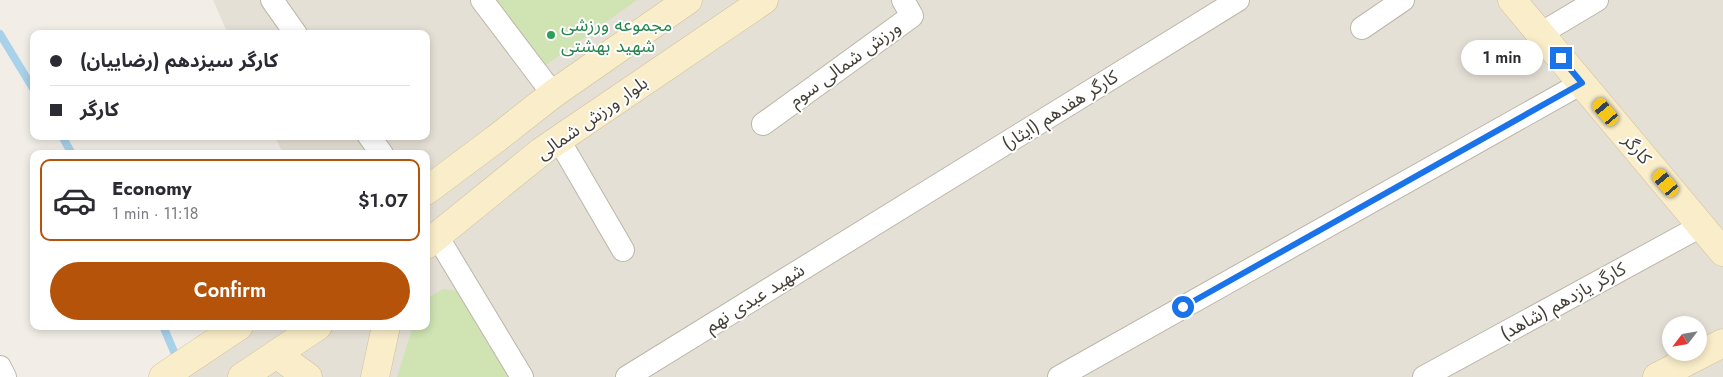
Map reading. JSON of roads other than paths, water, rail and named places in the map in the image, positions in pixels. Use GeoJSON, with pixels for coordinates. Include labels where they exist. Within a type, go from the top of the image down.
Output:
{"type":"FeatureCollection","features":[{"type":"Feature","properties":{"kind":"main road"},"geometry":{"type":"LineString","coordinates":[[430,188],[553,94],[688,0]]}},
{"type":"Feature","properties":{"kind":"main road","name":"بلوار ورزش شمالی"},"geometry":{"type":"LineString","coordinates":[[432,240],[542,152],[764,0]]}},
{"type":"Feature","properties":{"kind":"main road","name":"کارگر"},"geometry":{"type":"LineString","coordinates":[[1512,0],[1723,252]]}},
{"type":"Feature","properties":{"kind":"main road"},"geometry":{"type":"LineString","coordinates":[[553,94],[567,134]]}},
{"type":"Feature","properties":{"kind":"main road"},"geometry":{"type":"LineString","coordinates":[[163,377],[234,330]]}},
{"type":"Feature","properties":{"kind":"main road"},"geometry":{"type":"LineString","coordinates":[[242,377],[312,330]]}},
{"type":"Feature","properties":{"kind":"main road"},"geometry":{"type":"LineString","coordinates":[[375,377],[385,330]]}},
{"type":"Feature","properties":{"kind":"main road"},"geometry":{"type":"LineString","coordinates":[[1657,377],[1723,343]]}},
{"type":"Feature","properties":{"kind":"main road"},"geometry":{"type":"LineString","coordinates":[[274,356],[308,377]]}},
{"type":"Feature","properties":{"kind":"street"},"geometry":{"type":"LineString","coordinates":[[272,0],[293,30]]}},
{"type":"Feature","properties":{"kind":"street"},"geometry":{"type":"LineString","coordinates":[[482,0],[553,94]]}},
{"type":"Feature","properties":{"kind":"street","name":"ورزش شمالی سوم"},"geometry":{"type":"LineString","coordinates":[[763,124],[912,16],[903,0]]}},
{"type":"Feature","properties":{"kind":"street","name":"کارگر هفدهم (ایثار)"},"geometry":{"type":"LineString","coordinates":[[883,219],[1238,0]]}},
{"type":"Feature","properties":{"kind":"street"},"geometry":{"type":"LineString","coordinates":[[1362,28],[1403,0]]}},
{"type":"Feature","properties":{"kind":"street"},"geometry":{"type":"LineString","coordinates":[[1540,34],[1597,0]]}},
{"type":"Feature","properties":{"kind":"street"},"geometry":{"type":"LineString","coordinates":[[1060,376],[1582,83]]}},
{"type":"Feature","properties":{"kind":"street"},"geometry":{"type":"LineString","coordinates":[[567,134],[623,250]]}},
{"type":"Feature","properties":{"kind":"street","name":"شهید عبدی نهم"},"geometry":{"type":"LineString","coordinates":[[627,377],[883,219]]}},
{"type":"Feature","properties":{"kind":"street","name":"کارگر یازدهم (شاهد)"},"geometry":{"type":"LineString","coordinates":[[1424,377],[1701,226]]}},
{"type":"Feature","properties":{"kind":"street"},"geometry":{"type":"LineString","coordinates":[[432,240],[522,377]]}},
{"type":"Feature","properties":{"kind":"street"},"geometry":{"type":"LineString","coordinates":[[0,367],[5,377]]}},
{"type":"Feature","properties":{"kind":"waterway"},"geometry":{"type":"LineString","coordinates":[[0,34],[30,83]]}},
{"type":"Feature","properties":{"kind":"waterway"},"geometry":{"type":"LineString","coordinates":[[64,140],[70,150]]}},
{"type":"Feature","properties":{"kind":"waterway"},"geometry":{"type":"LineString","coordinates":[[165,330],[178,361]]}},
{"type":"Feature","properties":{"kind":"place","name":"مجموعه ورزشی شهید بهشتی"},"geometry":{"type":"Point","coordinates":[551,35]}}]}
